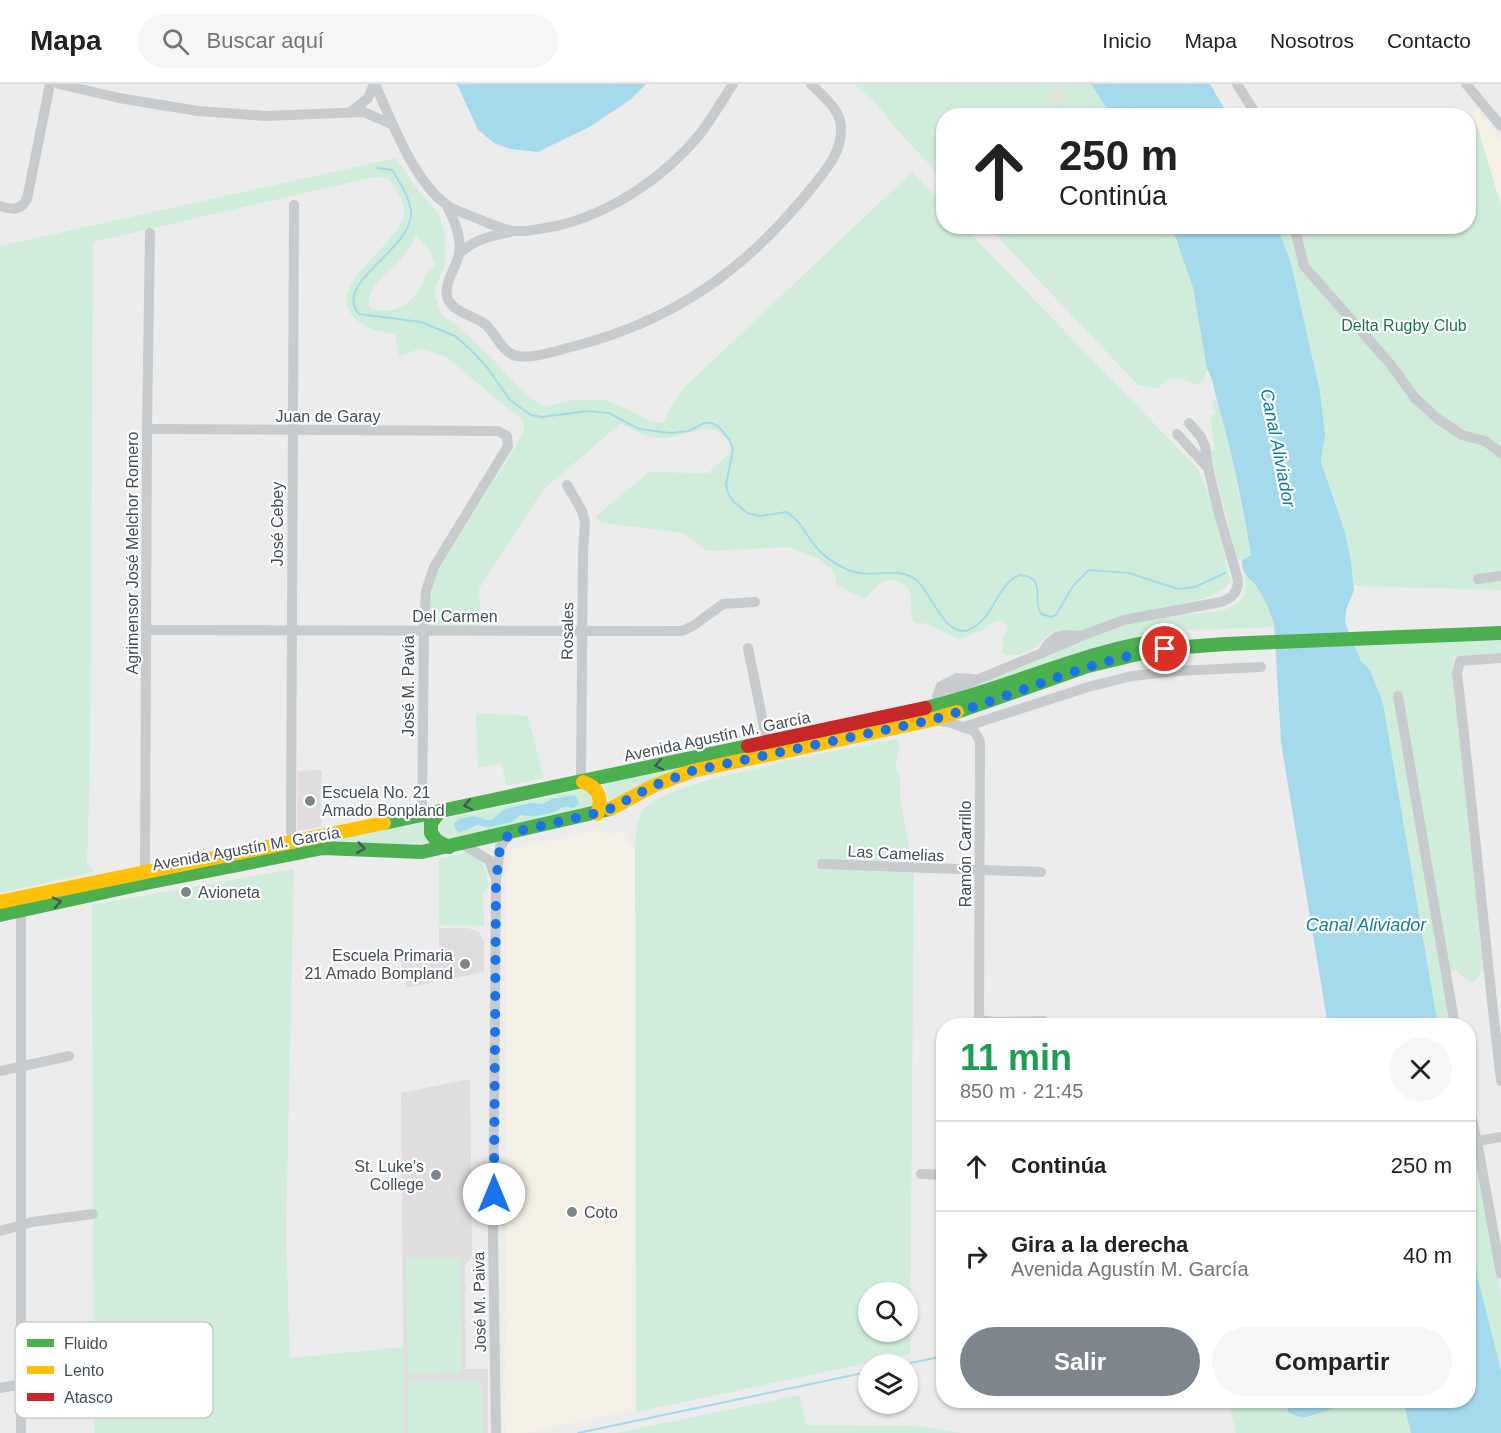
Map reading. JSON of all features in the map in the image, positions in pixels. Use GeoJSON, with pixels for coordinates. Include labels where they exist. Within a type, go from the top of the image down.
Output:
{"type":"FeatureCollection","features":[{"type":"Feature","properties":{"kind":"main road"},"geometry":{"type":"LineString","coordinates":[[1263,638],[1501,624]]}},
{"type":"Feature","properties":{"kind":"main road"},"geometry":{"type":"LineString","coordinates":[[1370,633],[1501,633]]}},
{"type":"Feature","properties":{"kind":"main road","name":"Avenida Agustín M. García"},"geometry":{"type":"LineString","coordinates":[[0,902],[145,873],[298,847],[352,846],[403,853],[422,852],[456,845],[597,814],[615,808],[660,783],[692,771],[960,712],[1128,655],[1263,638]]}},
{"type":"Feature","properties":{"kind":"main road","name":"Avenida Agustín M. García"},"geometry":{"type":"LineString","coordinates":[[0,915],[298,847],[422,815],[939,705],[1003,687],[1079,659],[1135,644],[1168,639],[1263,638]]}},
{"type":"Feature","properties":{"kind":"main road"},"geometry":{"type":"LineString","coordinates":[[583,782],[596,788],[600,794],[601,802],[597,814]]}},
{"type":"Feature","properties":{"kind":"main road"},"geometry":{"type":"LineString","coordinates":[[440,811],[432,820],[430,831],[435,840],[456,845]]}},
{"type":"Feature","properties":{"kind":"street"},"geometry":{"type":"LineString","coordinates":[[0,206],[20,208],[27,199],[50,84]]}},
{"type":"Feature","properties":{"kind":"street"},"geometry":{"type":"LineString","coordinates":[[58,84],[119,98],[227,114],[266,116],[364,112],[393,125]]}},
{"type":"Feature","properties":{"kind":"street"},"geometry":{"type":"LineString","coordinates":[[352,111],[368,98],[374,84]]}},
{"type":"Feature","properties":{"kind":"street"},"geometry":{"type":"LineString","coordinates":[[374,84],[422,178],[447,206],[457,229],[459,254]]}},
{"type":"Feature","properties":{"kind":"street"},"geometry":{"type":"LineString","coordinates":[[733,84],[716,111],[684,152],[626,196],[605,208],[566,223],[533,230],[514,231],[476,241],[467,246],[459,254],[447,284],[446,294],[449,301],[456,309],[485,324],[506,350],[514,356],[543,354],[597,340],[654,318],[710,287],[748,257],[784,221],[831,164],[837,152],[840,140],[840,118],[811,84]]}},
{"type":"Feature","properties":{"kind":"street"},"geometry":{"type":"LineString","coordinates":[[1237,84],[1252,108]]}},
{"type":"Feature","properties":{"kind":"street"},"geometry":{"type":"LineString","coordinates":[[1466,84],[1501,126]]}},
{"type":"Feature","properties":{"kind":"street","name":"José Cebey"},"geometry":{"type":"LineString","coordinates":[[294,205],[291,431],[291,829],[298,847]]}},
{"type":"Feature","properties":{"kind":"street"},"geometry":{"type":"LineString","coordinates":[[447,206],[514,231]]}},
{"type":"Feature","properties":{"kind":"street","name":"Agrimensor José Melchor Romero"},"geometry":{"type":"LineString","coordinates":[[145,873],[150,233]]}},
{"type":"Feature","properties":{"kind":"street"},"geometry":{"type":"LineString","coordinates":[[1296,234],[1304,266],[1390,365],[1415,398],[1438,419],[1462,435],[1485,441],[1501,453]]}},
{"type":"Feature","properties":{"kind":"street"},"geometry":{"type":"LineString","coordinates":[[939,705],[944,696],[952,690],[1042,653],[1056,637],[1081,636],[1124,620],[1229,599],[1237,590],[1239,580],[1218,510],[1205,446],[1192,426],[1180,437],[1208,467]]}},
{"type":"Feature","properties":{"kind":"street","name":"Juan de Garay"},"geometry":{"type":"LineString","coordinates":[[147,429],[498,431],[507,436]]}},
{"type":"Feature","properties":{"kind":"street","name":"José M. Pavía"},"geometry":{"type":"LineString","coordinates":[[422,815],[423,631],[426,591],[430,574],[508,446],[507,436]]}},
{"type":"Feature","properties":{"kind":"street","name":"Rosales"},"geometry":{"type":"LineString","coordinates":[[567,485],[582,511],[585,522],[582,631],[583,782]]}},
{"type":"Feature","properties":{"kind":"street"},"geometry":{"type":"LineString","coordinates":[[1478,579],[1501,576]]}},
{"type":"Feature","properties":{"kind":"street","name":"Del Carmen"},"geometry":{"type":"LineString","coordinates":[[146,630],[682,631],[693,626],[723,604],[755,602]]}},
{"type":"Feature","properties":{"kind":"street"},"geometry":{"type":"LineString","coordinates":[[748,648],[767,742]]}},
{"type":"Feature","properties":{"kind":"street"},"geometry":{"type":"LineString","coordinates":[[1501,658],[1460,661],[1457,673],[1501,1081]]}},
{"type":"Feature","properties":{"kind":"street"},"geometry":{"type":"LineString","coordinates":[[927,721],[948,722],[964,727],[1088,687],[1132,676],[1178,670],[1261,668]]}},
{"type":"Feature","properties":{"kind":"street"},"geometry":{"type":"LineString","coordinates":[[1398,696],[1454,1018]]}},
{"type":"Feature","properties":{"kind":"street","name":"Ramón Carrillo"},"geometry":{"type":"LineString","coordinates":[[964,727],[974,731],[980,741],[979,1018]]}},
{"type":"Feature","properties":{"kind":"street","name":"José M. Paiva"},"geometry":{"type":"LineString","coordinates":[[496,1433],[493,1237],[496,882],[500,847],[510,833]]}},
{"type":"Feature","properties":{"kind":"street"},"geometry":{"type":"LineString","coordinates":[[456,845],[489,860],[496,882]]}},
{"type":"Feature","properties":{"kind":"street","name":"Las Camelias"},"geometry":{"type":"LineString","coordinates":[[822,864],[980,872],[1041,872]]}},
{"type":"Feature","properties":{"kind":"street"},"geometry":{"type":"LineString","coordinates":[[21,910],[21,1322]]}},
{"type":"Feature","properties":{"kind":"street"},"geometry":{"type":"LineString","coordinates":[[0,1071],[69,1056]]}},
{"type":"Feature","properties":{"kind":"street"},"geometry":{"type":"LineString","coordinates":[[1476,1137],[1498,1237],[1501,1274]]}},
{"type":"Feature","properties":{"kind":"street"},"geometry":{"type":"LineString","coordinates":[[1477,1141],[1501,1137]]}},
{"type":"Feature","properties":{"kind":"street"},"geometry":{"type":"LineString","coordinates":[[921,1174],[936,1175]]}},
{"type":"Feature","properties":{"kind":"street"},"geometry":{"type":"LineString","coordinates":[[0,1231],[21,1225],[93,1214]]}},
{"type":"Feature","properties":{"kind":"street"},"geometry":{"type":"LineString","coordinates":[[0,1388],[15,1385]]}},
{"type":"Feature","properties":{"kind":"shaded area"},"geometry":{"type":"Polygon","coordinates":[[[1472,103],[1501,139],[1501,206],[1477,126],[1476,108],[1473,108],[1472,103]]]}},
{"type":"Feature","properties":{"kind":"shaded area","name":"Escuela No. 21 Amado Bonpland"},"geometry":{"type":"Polygon","coordinates":[[[322,770],[321,826],[297,831],[298,771],[322,770]]]}},
{"type":"Feature","properties":{"kind":"shaded area"},"geometry":{"type":"Polygon","coordinates":[[[602,829],[608,837],[624,830],[627,846],[635,846],[636,1409],[525,1433],[507,1433],[505,1430],[506,873],[512,849],[602,829]]]}},
{"type":"Feature","properties":{"kind":"shaded area"},"geometry":{"type":"Polygon","coordinates":[[[439,928],[468,928],[479,932],[484,942],[484,972],[407,988],[400,957],[439,949],[439,928]]]}},
{"type":"Feature","properties":{"kind":"shaded area","name":"St. Luke's College"},"geometry":{"type":"Polygon","coordinates":[[[470,1079],[472,1256],[465,1266],[466,1369],[488,1369],[488,1433],[404,1433],[401,1093],[470,1079]]]}},
{"type":"Feature","properties":{"kind":"green space"},"geometry":{"type":"Polygon","coordinates":[[[854,84],[1091,84],[1106,108],[936,108],[936,172],[874,101],[854,84]]]}},
{"type":"Feature","properties":{"kind":"green space","name":"Delta Rugby Club"},"geometry":{"type":"Polygon","coordinates":[[[1476,126],[1501,206],[1501,590],[1353,586],[1345,532],[1321,462],[1325,434],[1320,392],[1291,263],[1280,234],[1476,234],[1476,126]]]}},
{"type":"Feature","properties":{"kind":"green space"},"geometry":{"type":"Polygon","coordinates":[[[396,158],[415,186],[439,214],[445,235],[445,265],[434,291],[441,314],[459,327],[490,356],[522,391],[544,407],[572,400],[604,400],[630,410],[651,422],[664,422],[672,404],[687,385],[912,172],[936,198],[936,234],[971,234],[1197,468],[1214,510],[1231,581],[1223,589],[1195,601],[1128,615],[1081,632],[1057,631],[1028,651],[1005,655],[1002,653],[1003,638],[1008,626],[1001,620],[959,639],[924,623],[916,624],[912,620],[908,588],[897,581],[888,579],[864,599],[837,585],[834,572],[819,559],[788,547],[707,551],[683,533],[602,523],[595,517],[649,472],[708,473],[729,454],[730,443],[716,431],[703,429],[667,438],[655,438],[621,423],[543,490],[479,589],[481,627],[428,628],[433,582],[437,572],[511,454],[524,431],[524,423],[519,416],[446,357],[420,349],[399,356],[395,334],[367,327],[354,317],[347,307],[347,296],[351,285],[396,230],[404,216],[402,200],[388,178],[374,177],[93,242],[90,768],[87,863],[94,872],[0,893],[0,246],[396,158]],[[416,236],[403,257],[374,287],[369,301],[370,308],[385,311],[404,305],[415,296],[426,275],[435,265],[430,251],[416,236]]]}},
{"type":"Feature","properties":{"kind":"green space"},"geometry":{"type":"Polygon","coordinates":[[[995,234],[1174,234],[1193,288],[1207,369],[1202,382],[1198,384],[1172,378],[1158,388],[1138,385],[995,234]]]}},
{"type":"Feature","properties":{"kind":"green space"},"geometry":{"type":"Polygon","coordinates":[[[1217,399],[1225,424],[1251,555],[1242,560],[1237,559],[1210,452],[1215,449],[1210,416],[1215,414],[1212,403],[1217,399]]]}},
{"type":"Feature","properties":{"kind":"green space"},"geometry":{"type":"Polygon","coordinates":[[[1244,575],[1264,598],[1271,612],[1274,627],[1192,630],[1145,635],[1114,643],[999,684],[950,695],[1058,649],[1125,625],[1165,616],[1227,609],[1238,604],[1243,597],[1246,589],[1244,575]]]}},
{"type":"Feature","properties":{"kind":"green space"},"geometry":{"type":"Polygon","coordinates":[[[1501,640],[1501,653],[1453,657],[1484,969],[1473,983],[1466,980],[1455,969],[1445,979],[1452,1018],[1437,1018],[1383,703],[1370,670],[1361,661],[1353,644],[1501,640]]]}},
{"type":"Feature","properties":{"kind":"green space"},"geometry":{"type":"Polygon","coordinates":[[[476,713],[528,716],[544,778],[506,786],[502,763],[478,768],[476,713]]]}},
{"type":"Feature","properties":{"kind":"green space"},"geometry":{"type":"Polygon","coordinates":[[[897,739],[899,746],[896,767],[900,780],[900,796],[914,875],[911,1282],[858,1282],[858,1342],[910,1342],[910,1354],[858,1354],[858,1365],[636,1412],[635,846],[637,825],[641,814],[649,805],[663,796],[722,776],[778,762],[897,739]]]}},
{"type":"Feature","properties":{"kind":"green space"},"geometry":{"type":"Polygon","coordinates":[[[708,760],[609,804],[602,783],[708,760]]]}},
{"type":"Feature","properties":{"kind":"green space"},"geometry":{"type":"Polygon","coordinates":[[[585,789],[594,793],[593,807],[590,809],[446,839],[437,829],[443,819],[585,789]]]}},
{"type":"Feature","properties":{"kind":"green space"},"geometry":{"type":"Polygon","coordinates":[[[425,819],[432,844],[410,848],[353,841],[320,841],[425,819]]]}},
{"type":"Feature","properties":{"kind":"green space"},"geometry":{"type":"Polygon","coordinates":[[[468,852],[482,862],[487,874],[489,886],[483,894],[484,926],[439,925],[439,859],[468,852]]]}},
{"type":"Feature","properties":{"kind":"green space"},"geometry":{"type":"Polygon","coordinates":[[[294,869],[286,1233],[290,1358],[403,1347],[404,1433],[94,1433],[94,1418],[213,1418],[213,1322],[94,1322],[92,905],[294,869]]]}},
{"type":"Feature","properties":{"kind":"green space"},"geometry":{"type":"Polygon","coordinates":[[[1476,1155],[1501,1297],[1501,1370],[1478,1279],[1476,1155]]]}},
{"type":"Feature","properties":{"kind":"green space"},"geometry":{"type":"Polygon","coordinates":[[[406,1258],[460,1258],[462,1373],[408,1374],[406,1258]]]}},
{"type":"Feature","properties":{"kind":"green space"},"geometry":{"type":"Polygon","coordinates":[[[481,1380],[482,1433],[408,1433],[408,1381],[481,1380]]]}},
{"type":"Feature","properties":{"kind":"green space"},"geometry":{"type":"Polygon","coordinates":[[[800,1395],[806,1425],[916,1426],[962,1433],[616,1433],[800,1395]]]}},
{"type":"Feature","properties":{"kind":"green space"},"geometry":{"type":"Polygon","coordinates":[[[1230,1408],[1287,1408],[1288,1412],[1311,1417],[1331,1408],[1405,1408],[1411,1433],[1236,1433],[1230,1408]]]}},
{"type":"Feature","properties":{"kind":"sand"},"geometry":{"type":"Polygon","coordinates":[[[1056,90],[1064,91],[1066,99],[1059,104],[1050,100],[1050,95],[1056,90]]]}},
{"type":"Feature","properties":{"kind":"water"},"geometry":{"type":"Polygon","coordinates":[[[457,84],[646,84],[630,100],[591,126],[538,152],[511,149],[494,143],[478,130],[457,84]]]}},
{"type":"Feature","properties":{"kind":"water"},"geometry":{"type":"Polygon","coordinates":[[[1091,84],[1210,84],[1224,108],[1106,108],[1091,84]]]}},
{"type":"Feature","properties":{"kind":"water","name":"Canal Aliviador"},"geometry":{"type":"Polygon","coordinates":[[[1174,234],[1280,234],[1291,263],[1320,392],[1325,434],[1321,462],[1345,532],[1351,561],[1354,590],[1346,610],[1345,623],[1361,661],[1370,670],[1383,703],[1437,1018],[1327,1018],[1281,742],[1274,623],[1257,587],[1246,575],[1242,566],[1242,560],[1251,555],[1227,438],[1211,376],[1207,369],[1193,288],[1174,234]]]}},
{"type":"Feature","properties":{"kind":"water"},"geometry":{"type":"Polygon","coordinates":[[[575,795],[579,803],[574,808],[562,807],[554,812],[539,815],[520,815],[512,822],[489,827],[477,825],[459,833],[454,827],[454,823],[460,819],[474,816],[492,820],[504,809],[531,803],[543,804],[552,799],[575,795]]]}},
{"type":"Feature","properties":{"kind":"water"},"geometry":{"type":"Polygon","coordinates":[[[1476,1266],[1501,1370],[1501,1433],[1411,1433],[1405,1408],[1476,1408],[1476,1266]]]}},
{"type":"Feature","properties":{"kind":"water"},"geometry":{"type":"Polygon","coordinates":[[[1287,1408],[1334,1408],[1302,1417],[1288,1412],[1287,1408]]]}},
{"type":"Feature","properties":{"kind":"waterway"},"geometry":{"type":"LineString","coordinates":[[377,168],[392,170],[406,195],[411,212],[408,226],[400,239],[356,290],[354,302],[359,314],[421,322],[455,336],[486,366],[510,400],[531,415],[542,417],[588,411],[609,413],[639,429],[670,433],[689,431],[704,423],[712,423],[719,427],[729,439],[733,449],[726,485],[728,493],[733,501],[747,513],[760,516],[786,512],[799,523],[822,553],[848,570],[865,574],[899,573],[915,579],[921,584],[945,620],[959,631],[968,630],[977,625],[1012,579],[1020,575],[1034,580],[1038,608],[1041,614],[1051,617],[1056,615],[1073,586],[1089,570],[1129,573],[1178,589],[1195,587],[1225,573]]}},
{"type":"Feature","properties":{"kind":"waterway"},"geometry":{"type":"LineString","coordinates":[[918,1361],[936,1358]]}},
{"type":"Feature","properties":{"kind":"waterway"},"geometry":{"type":"LineString","coordinates":[[578,1433],[858,1374]]}},
{"type":"Feature","properties":{"kind":"traffic: fast"},"geometry":{"type":"LineString","coordinates":[[957,712],[1088,666],[1159,649],[1225,644],[1501,633]]}},
{"type":"Feature","properties":{"kind":"traffic: fast"},"geometry":{"type":"LineString","coordinates":[[925,708],[1109,651],[1172,639]]}},
{"type":"Feature","properties":{"kind":"traffic: fast"},"geometry":{"type":"LineString","coordinates":[[384,823],[748,746]]}},
{"type":"Feature","properties":{"kind":"traffic: fast"},"geometry":{"type":"LineString","coordinates":[[0,915],[323,848],[422,852],[610,809]]}},
{"type":"Feature","properties":{"kind":"traffic: fast"},"geometry":{"type":"LineString","coordinates":[[440,811],[431,823],[431,833],[437,841],[449,847]]}},
{"type":"Feature","properties":{"kind":"traffic: slow"},"geometry":{"type":"LineString","coordinates":[[610,809],[653,786],[692,771],[927,721],[957,712]]}},
{"type":"Feature","properties":{"kind":"traffic: slow"},"geometry":{"type":"LineString","coordinates":[[583,782],[593,787],[598,794],[600,803],[597,814]]}},
{"type":"Feature","properties":{"kind":"traffic: slow"},"geometry":{"type":"LineString","coordinates":[[0,902],[384,823]]}},
{"type":"Feature","properties":{"kind":"traffic: jam"},"geometry":{"type":"LineString","coordinates":[[748,746],[925,708]]}},
{"type":"Feature","properties":{"kind":"place","name":"Escuela No. 21 Amado Bonpland"},"geometry":{"type":"Point","coordinates":[310,801]}},
{"type":"Feature","properties":{"kind":"place","name":"Avioneta"},"geometry":{"type":"Point","coordinates":[186,892]}},
{"type":"Feature","properties":{"kind":"place","name":"Escuela Primaria 21 Amado Bompland"},"geometry":{"type":"Point","coordinates":[465,964]}},
{"type":"Feature","properties":{"kind":"place","name":"St. Luke's College"},"geometry":{"type":"Point","coordinates":[436,1175]}},
{"type":"Feature","properties":{"kind":"place","name":"Coto"},"geometry":{"type":"Point","coordinates":[572,1212]}},
{"type":"Feature","properties":{"kind":"route"},"geometry":{"type":"LineString","coordinates":[[494,1194],[496,882],[498,852],[510,833],[615,808],[653,786],[684,773],[927,721],[960,712],[1098,664],[1128,655],[1165,649]]}}]}
